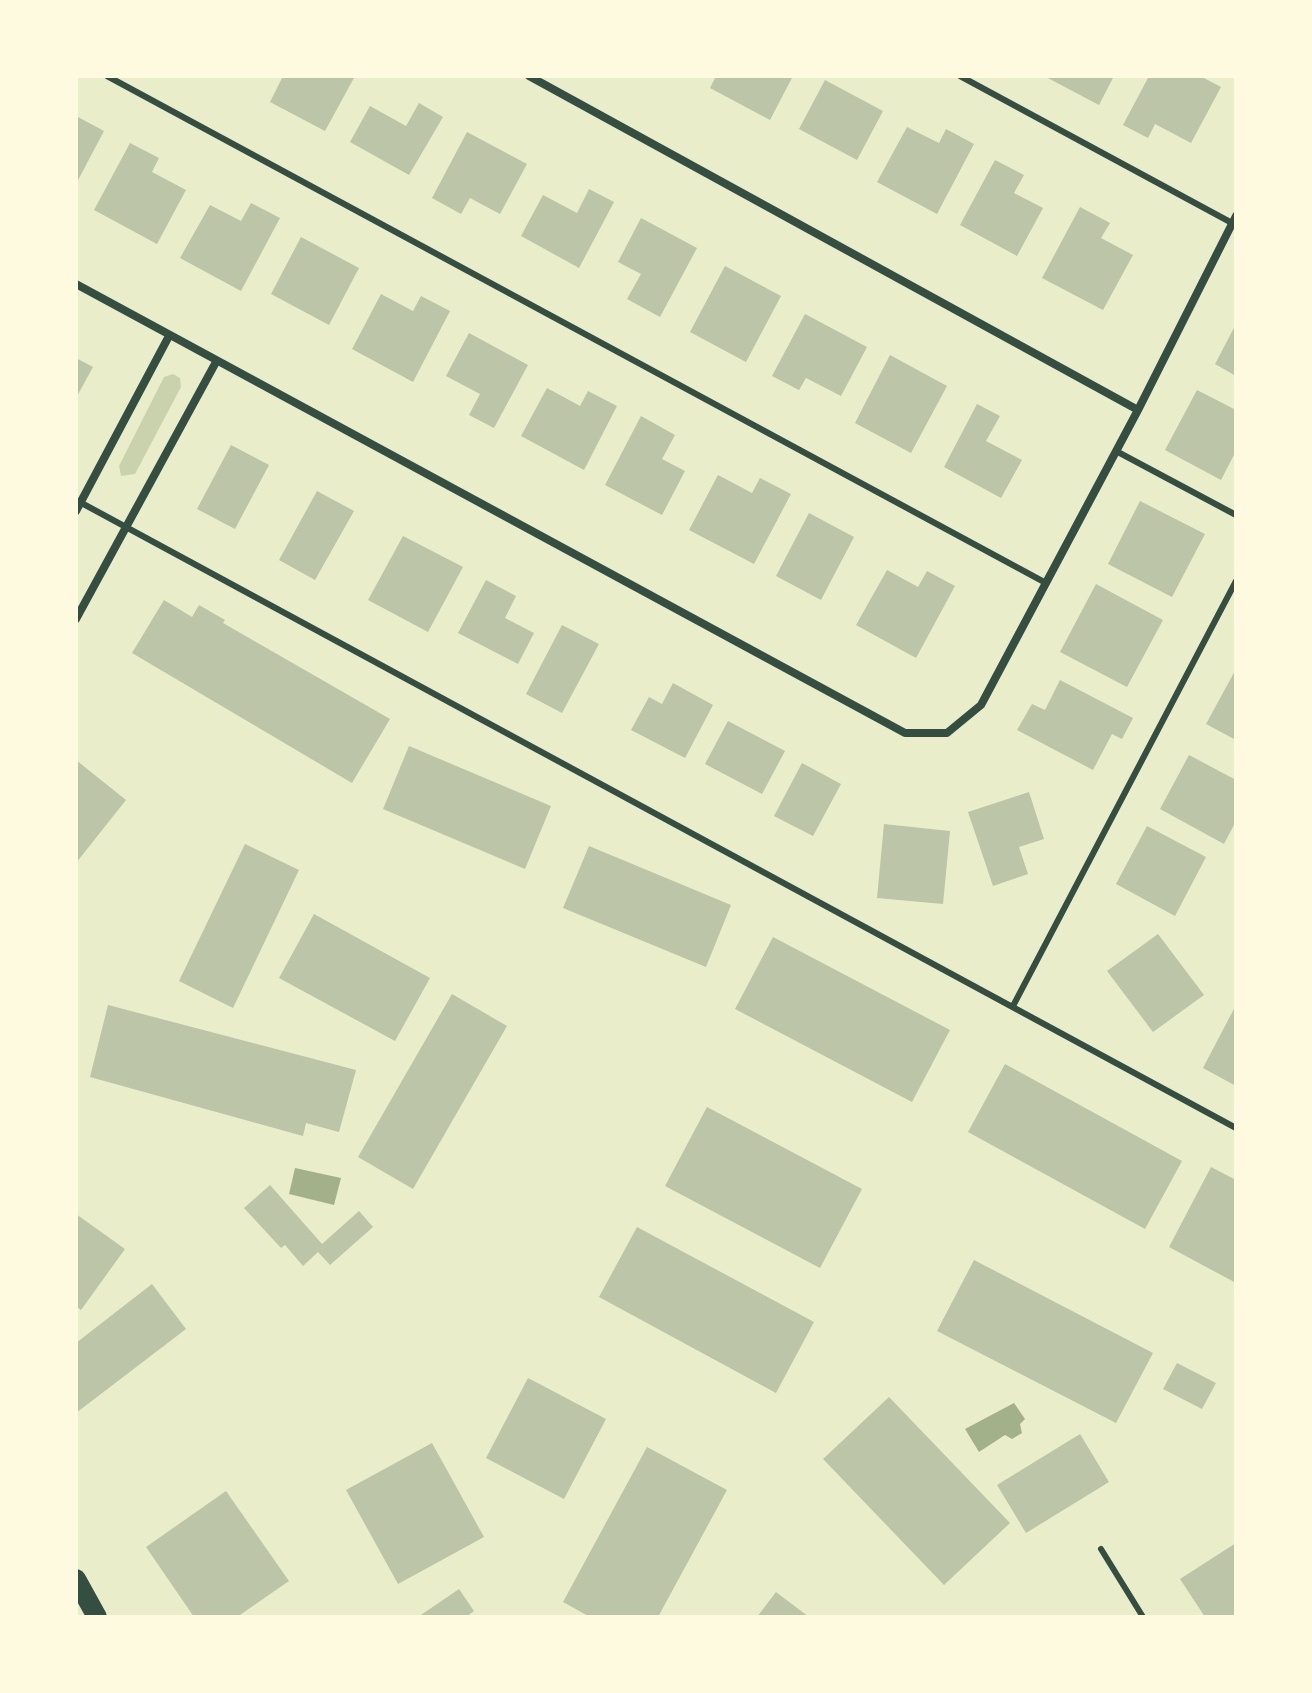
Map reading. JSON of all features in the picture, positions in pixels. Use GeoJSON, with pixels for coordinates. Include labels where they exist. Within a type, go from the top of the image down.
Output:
{"type":"FeatureCollection","features":[{"type":"Feature","properties":{"kind":"main road"},"geometry":{"type":"LineString","coordinates":[[76,1579],[97,1617]]}},
{"type":"Feature","properties":{"kind":"street"},"geometry":{"type":"LineString","coordinates":[[529,76],[1138,410]]}},
{"type":"Feature","properties":{"kind":"street"},"geometry":{"type":"LineString","coordinates":[[76,284],[905,733],[947,733],[981,705],[1138,410],[1234,220]]}},
{"type":"Feature","properties":{"kind":"street"},"geometry":{"type":"LineString","coordinates":[[78,504],[169,336]]}},
{"type":"Feature","properties":{"kind":"street"},"geometry":{"type":"LineString","coordinates":[[76,619],[216,362]]}},
{"type":"Feature","properties":{"kind":"lane"},"geometry":{"type":"LineString","coordinates":[[107,76],[1046,583]]}},
{"type":"Feature","properties":{"kind":"lane"},"geometry":{"type":"LineString","coordinates":[[960,76],[1234,220]]}},
{"type":"Feature","properties":{"kind":"lane"},"geometry":{"type":"LineString","coordinates":[[1116,451],[1236,515]]}},
{"type":"Feature","properties":{"kind":"lane"},"geometry":{"type":"LineString","coordinates":[[78,504],[128,528],[1236,1128]]}},
{"type":"Feature","properties":{"kind":"lane"},"geometry":{"type":"LineString","coordinates":[[1013,1006],[1236,581]]}},
{"type":"Feature","properties":{"kind":"lane"},"geometry":{"type":"LineString","coordinates":[[1101,1549],[1143,1617]]}},
{"type":"Feature","properties":{"kind":"shaded area"},"geometry":{"type":"Polygon","coordinates":[[[173,374],[180,378],[181,387],[135,474],[121,476],[119,466],[164,377],[173,374]]]}},
{"type":"Feature","properties":{"kind":"shaded area"},"geometry":{"type":"Polygon","coordinates":[[[295,1168],[341,1178],[334,1205],[289,1194],[295,1168]]]}},
{"type":"Feature","properties":{"kind":"shaded area"},"geometry":{"type":"Polygon","coordinates":[[[1014,1403],[1025,1419],[1020,1424],[1022,1433],[1012,1439],[1005,1435],[979,1452],[965,1429],[1014,1403]]]}},
{"type":"Feature","properties":{"kind":"building"},"geometry":{"type":"Polygon","coordinates":[[[283,76],[355,76],[325,131],[270,102],[283,76]]]}},
{"type":"Feature","properties":{"kind":"building"},"geometry":{"type":"Polygon","coordinates":[[[716,76],[793,76],[770,120],[710,88],[716,76]]]}},
{"type":"Feature","properties":{"kind":"building"},"geometry":{"type":"Polygon","coordinates":[[[1044,76],[1114,76],[1099,105],[1044,76]]]}},
{"type":"Feature","properties":{"kind":"building"},"geometry":{"type":"Polygon","coordinates":[[[1149,76],[1200,76],[1221,87],[1191,143],[1155,124],[1148,138],[1123,125],[1149,76]]]}},
{"type":"Feature","properties":{"kind":"building"},"geometry":{"type":"Polygon","coordinates":[[[825,80],[883,111],[857,160],[799,129],[825,80]]]}},
{"type":"Feature","properties":{"kind":"building"},"geometry":{"type":"Polygon","coordinates":[[[419,103],[443,117],[409,175],[350,142],[370,106],[406,126],[419,103]]]}},
{"type":"Feature","properties":{"kind":"building"},"geometry":{"type":"Polygon","coordinates":[[[76,116],[104,131],[76,184],[76,116]]]}},
{"type":"Feature","properties":{"kind":"building"},"geometry":{"type":"Polygon","coordinates":[[[907,127],[939,143],[946,129],[974,144],[937,214],[877,182],[907,127]]]}},
{"type":"Feature","properties":{"kind":"building"},"geometry":{"type":"Polygon","coordinates":[[[467,132],[527,164],[500,214],[470,198],[461,214],[432,198],[467,132]]]}},
{"type":"Feature","properties":{"kind":"building"},"geometry":{"type":"Polygon","coordinates":[[[130,143],[159,158],[152,172],[186,190],[157,244],[94,210],[130,143]]]}},
{"type":"Feature","properties":{"kind":"building"},"geometry":{"type":"Polygon","coordinates":[[[995,160],[1024,175],[1014,193],[1043,208],[1017,256],[960,225],[995,160]]]}},
{"type":"Feature","properties":{"kind":"building"},"geometry":{"type":"Polygon","coordinates":[[[589,189],[614,202],[579,268],[521,236],[543,195],[577,213],[589,189]]]}},
{"type":"Feature","properties":{"kind":"building"},"geometry":{"type":"Polygon","coordinates":[[[251,203],[280,218],[241,291],[180,258],[210,205],[241,221],[251,203]]]}},
{"type":"Feature","properties":{"kind":"building"},"geometry":{"type":"Polygon","coordinates":[[[1080,207],[1110,223],[1101,238],[1133,255],[1103,310],[1042,278],[1080,207]]]}},
{"type":"Feature","properties":{"kind":"building"},"geometry":{"type":"Polygon","coordinates":[[[641,218],[697,248],[660,317],[627,299],[641,274],[618,262],[641,218]]]}},
{"type":"Feature","properties":{"kind":"building"},"geometry":{"type":"Polygon","coordinates":[[[301,237],[359,268],[329,325],[271,294],[301,237]]]}},
{"type":"Feature","properties":{"kind":"building"},"geometry":{"type":"Polygon","coordinates":[[[725,266],[781,296],[746,362],[690,332],[725,266]]]}},
{"type":"Feature","properties":{"kind":"building"},"geometry":{"type":"Polygon","coordinates":[[[381,294],[413,311],[421,296],[450,311],[413,382],[352,349],[381,294]]]}},
{"type":"Feature","properties":{"kind":"building"},"geometry":{"type":"Polygon","coordinates":[[[805,314],[867,347],[841,396],[806,378],[799,390],[772,376],[805,314]]]}},
{"type":"Feature","properties":{"kind":"building"},"geometry":{"type":"Polygon","coordinates":[[[1236,324],[1236,376],[1215,364],[1236,324]]]}},
{"type":"Feature","properties":{"kind":"building"},"geometry":{"type":"Polygon","coordinates":[[[469,333],[528,365],[494,428],[469,415],[480,394],[446,376],[469,333]]]}},
{"type":"Feature","properties":{"kind":"building"},"geometry":{"type":"Polygon","coordinates":[[[890,355],[947,386],[911,453],[855,423],[890,355]]]}},
{"type":"Feature","properties":{"kind":"building"},"geometry":{"type":"Polygon","coordinates":[[[76,358],[93,367],[76,398],[76,358]]]}},
{"type":"Feature","properties":{"kind":"building"},"geometry":{"type":"Polygon","coordinates":[[[547,388],[580,406],[588,391],[617,406],[584,470],[521,436],[547,388]]]}},
{"type":"Feature","properties":{"kind":"building"},"geometry":{"type":"Polygon","coordinates":[[[1197,390],[1236,410],[1236,451],[1221,480],[1165,450],[1197,390]]]}},
{"type":"Feature","properties":{"kind":"building"},"geometry":{"type":"Polygon","coordinates":[[[977,404],[1000,416],[986,441],[1022,460],[1001,498],[944,467],[977,404]]]}},
{"type":"Feature","properties":{"kind":"building"},"geometry":{"type":"Polygon","coordinates":[[[641,416],[675,435],[662,459],[685,471],[662,515],[605,485],[641,416]]]}},
{"type":"Feature","properties":{"kind":"building"},"geometry":{"type":"Polygon","coordinates":[[[231,445],[269,465],[235,529],[197,509],[231,445]]]}},
{"type":"Feature","properties":{"kind":"building"},"geometry":{"type":"Polygon","coordinates":[[[718,475],[752,493],[760,478],[791,494],[754,564],[689,530],[718,475]]]}},
{"type":"Feature","properties":{"kind":"building"},"geometry":{"type":"Polygon","coordinates":[[[317,491],[354,511],[315,580],[279,560],[317,491]]]}},
{"type":"Feature","properties":{"kind":"building"},"geometry":{"type":"Polygon","coordinates":[[[1140,501],[1205,534],[1172,597],[1108,564],[1140,501]]]}},
{"type":"Feature","properties":{"kind":"building"},"geometry":{"type":"Polygon","coordinates":[[[809,513],[854,537],[821,600],[776,576],[809,513]]]}},
{"type":"Feature","properties":{"kind":"building"},"geometry":{"type":"Polygon","coordinates":[[[403,536],[463,567],[428,632],[368,600],[403,536]]]}},
{"type":"Feature","properties":{"kind":"building"},"geometry":{"type":"Polygon","coordinates":[[[887,570],[918,587],[927,571],[955,586],[916,658],[856,625],[887,570]]]}},
{"type":"Feature","properties":{"kind":"building"},"geometry":{"type":"Polygon","coordinates":[[[486,580],[516,596],[505,618],[534,633],[518,664],[458,633],[486,580]]]}},
{"type":"Feature","properties":{"kind":"building"},"geometry":{"type":"Polygon","coordinates":[[[1096,584],[1163,620],[1127,687],[1060,652],[1096,584]]]}},
{"type":"Feature","properties":{"kind":"building"},"geometry":{"type":"Polygon","coordinates":[[[164,600],[192,617],[199,605],[225,620],[223,623],[390,719],[352,783],[132,653],[164,600]]]}},
{"type":"Feature","properties":{"kind":"building"},"geometry":{"type":"Polygon","coordinates":[[[562,625],[599,644],[562,713],[526,694],[562,625]]]}},
{"type":"Feature","properties":{"kind":"building"},"geometry":{"type":"Polygon","coordinates":[[[1236,669],[1236,740],[1206,724],[1236,669]]]}},
{"type":"Feature","properties":{"kind":"building"},"geometry":{"type":"Polygon","coordinates":[[[1060,680],[1133,718],[1122,739],[1112,734],[1093,770],[1017,730],[1032,704],[1045,710],[1060,680]]]}},
{"type":"Feature","properties":{"kind":"building"},"geometry":{"type":"Polygon","coordinates":[[[673,683],[713,705],[685,758],[631,730],[649,697],[662,704],[673,683]]]}},
{"type":"Feature","properties":{"kind":"building"},"geometry":{"type":"Polygon","coordinates":[[[728,721],[785,751],[762,794],[705,764],[728,721]]]}},
{"type":"Feature","properties":{"kind":"building"},"geometry":{"type":"Polygon","coordinates":[[[409,746],[551,806],[525,869],[383,809],[409,746]]]}},
{"type":"Feature","properties":{"kind":"building"},"geometry":{"type":"Polygon","coordinates":[[[1189,755],[1236,780],[1236,821],[1224,844],[1160,809],[1189,755]]]}},
{"type":"Feature","properties":{"kind":"building"},"geometry":{"type":"Polygon","coordinates":[[[76,760],[126,800],[76,863],[76,760]]]}},
{"type":"Feature","properties":{"kind":"building"},"geometry":{"type":"Polygon","coordinates":[[[802,763],[841,784],[813,836],[774,816],[802,763]]]}},
{"type":"Feature","properties":{"kind":"building"},"geometry":{"type":"Polygon","coordinates":[[[1029,792],[1044,839],[1019,847],[1028,874],[993,886],[968,812],[1029,792]]]}},
{"type":"Feature","properties":{"kind":"building"},"geometry":{"type":"Polygon","coordinates":[[[884,824],[950,831],[943,904],[877,898],[884,824]]]}},
{"type":"Feature","properties":{"kind":"building"},"geometry":{"type":"Polygon","coordinates":[[[1147,826],[1206,857],[1175,916],[1116,884],[1147,826]]]}},
{"type":"Feature","properties":{"kind":"building"},"geometry":{"type":"Polygon","coordinates":[[[245,844],[299,870],[233,1008],[179,981],[245,844]]]}},
{"type":"Feature","properties":{"kind":"building"},"geometry":{"type":"Polygon","coordinates":[[[589,846],[731,905],[706,967],[563,908],[589,846]]]}},
{"type":"Feature","properties":{"kind":"building"},"geometry":{"type":"Polygon","coordinates":[[[314,914],[430,978],[395,1041],[279,978],[314,914]]]}},
{"type":"Feature","properties":{"kind":"building"},"geometry":{"type":"Polygon","coordinates":[[[1158,934],[1204,995],[1153,1032],[1107,971],[1158,934]]]}},
{"type":"Feature","properties":{"kind":"building"},"geometry":{"type":"Polygon","coordinates":[[[773,937],[950,1030],[912,1102],[735,1009],[773,937]]]}},
{"type":"Feature","properties":{"kind":"building"},"geometry":{"type":"Polygon","coordinates":[[[452,994],[507,1026],[413,1189],[358,1157],[452,994]]]}},
{"type":"Feature","properties":{"kind":"building"},"geometry":{"type":"Polygon","coordinates":[[[108,1005],[356,1070],[339,1132],[306,1123],[303,1136],[90,1077],[108,1005]]]}},
{"type":"Feature","properties":{"kind":"building"},"geometry":{"type":"Polygon","coordinates":[[[1236,1005],[1236,1086],[1203,1068],[1236,1005]]]}},
{"type":"Feature","properties":{"kind":"building"},"geometry":{"type":"Polygon","coordinates":[[[1005,1064],[1182,1161],[1145,1229],[968,1132],[1005,1064]]]}},
{"type":"Feature","properties":{"kind":"building"},"geometry":{"type":"Polygon","coordinates":[[[707,1107],[862,1189],[820,1268],[665,1186],[707,1107]]]}},
{"type":"Feature","properties":{"kind":"building"},"geometry":{"type":"Polygon","coordinates":[[[1211,1167],[1236,1180],[1236,1283],[1169,1247],[1211,1167]]]}},
{"type":"Feature","properties":{"kind":"building"},"geometry":{"type":"Polygon","coordinates":[[[270,1185],[322,1244],[359,1211],[373,1227],[330,1265],[318,1252],[303,1266],[285,1245],[281,1248],[244,1208],[270,1185]]]}},
{"type":"Feature","properties":{"kind":"building"},"geometry":{"type":"Polygon","coordinates":[[[76,1214],[125,1249],[81,1310],[76,1306],[76,1214]]]}},
{"type":"Feature","properties":{"kind":"building"},"geometry":{"type":"Polygon","coordinates":[[[637,1227],[814,1322],[776,1393],[599,1297],[637,1227]]]}},
{"type":"Feature","properties":{"kind":"building"},"geometry":{"type":"Polygon","coordinates":[[[974,1260],[1153,1353],[1116,1423],[937,1331],[974,1260]]]}},
{"type":"Feature","properties":{"kind":"building"},"geometry":{"type":"Polygon","coordinates":[[[152,1284],[186,1329],[76,1413],[76,1343],[152,1284]]]}},
{"type":"Feature","properties":{"kind":"building"},"geometry":{"type":"Polygon","coordinates":[[[1177,1363],[1216,1383],[1202,1409],[1163,1389],[1177,1363]]]}},
{"type":"Feature","properties":{"kind":"building"},"geometry":{"type":"Polygon","coordinates":[[[528,1378],[606,1419],[564,1499],[486,1458],[528,1378]]]}},
{"type":"Feature","properties":{"kind":"building"},"geometry":{"type":"Polygon","coordinates":[[[889,1397],[1010,1523],[944,1585],[823,1459],[889,1397]]]}},
{"type":"Feature","properties":{"kind":"building"},"geometry":{"type":"Polygon","coordinates":[[[1080,1434],[1109,1482],[1026,1533],[997,1485],[1080,1434]]]}},
{"type":"Feature","properties":{"kind":"building"},"geometry":{"type":"Polygon","coordinates":[[[432,1443],[484,1537],[398,1584],[346,1490],[432,1443]]]}},
{"type":"Feature","properties":{"kind":"building"},"geometry":{"type":"Polygon","coordinates":[[[647,1447],[727,1490],[658,1617],[590,1617],[563,1602],[647,1447]]]}},
{"type":"Feature","properties":{"kind":"building"},"geometry":{"type":"Polygon","coordinates":[[[226,1491],[289,1581],[237,1617],[194,1617],[146,1547],[226,1491]]]}},
{"type":"Feature","properties":{"kind":"building"},"geometry":{"type":"Polygon","coordinates":[[[1236,1543],[1236,1617],[1205,1617],[1180,1579],[1236,1543]]]}},
{"type":"Feature","properties":{"kind":"building"},"geometry":{"type":"Polygon","coordinates":[[[459,1589],[474,1611],[466,1617],[418,1617],[459,1589]]]}},
{"type":"Feature","properties":{"kind":"building"},"geometry":{"type":"Polygon","coordinates":[[[776,1592],[809,1617],[757,1617],[776,1592]]]}}]}
